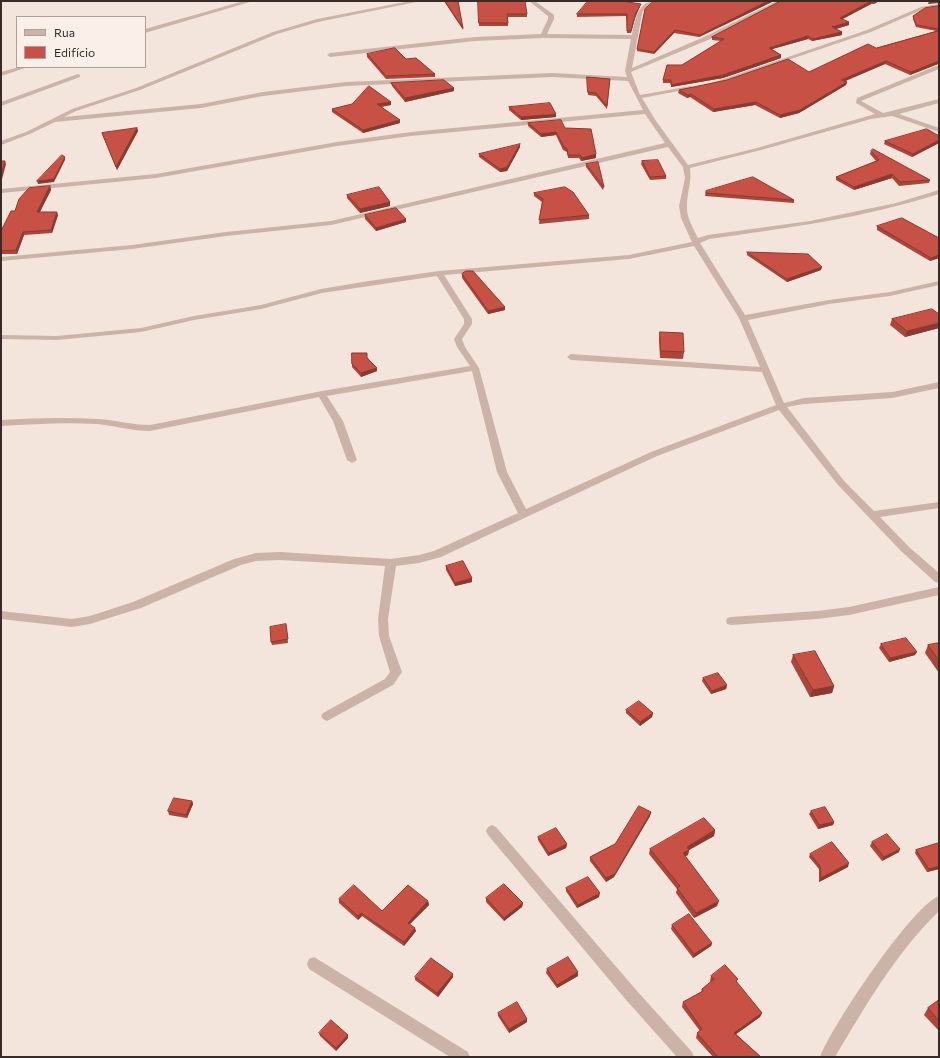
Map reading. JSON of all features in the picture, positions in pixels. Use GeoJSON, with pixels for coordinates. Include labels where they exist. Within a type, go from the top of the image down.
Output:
{"type":"FeatureCollection","features":[{"type":"Feature","properties":{"kind":"street"},"geometry":{"type":"LineString","coordinates":[[146,31],[250,1]]}},
{"type":"Feature","properties":{"kind":"street"},"geometry":{"type":"LineString","coordinates":[[1,143],[56,120],[74,110],[138,88],[275,33],[326,19],[418,1]]}},
{"type":"Feature","properties":{"kind":"street"},"geometry":{"type":"LineString","coordinates":[[532,1],[551,15],[551,19],[543,36]]}},
{"type":"Feature","properties":{"kind":"street"},"geometry":{"type":"LineString","coordinates":[[652,1],[641,10],[639,14],[630,75],[647,112],[686,167],[688,178],[683,206],[685,218],[696,243],[742,318],[781,406],[841,483],[905,549],[934,570],[939,579]]}},
{"type":"Feature","properties":{"kind":"street"},"geometry":{"type":"LineString","coordinates":[[56,120],[201,106],[263,94],[346,84],[552,75],[630,75],[657,61],[705,40],[782,1]]}},
{"type":"Feature","properties":{"kind":"street"},"geometry":{"type":"LineString","coordinates":[[706,85],[724,81],[869,31],[923,8],[939,6]]}},
{"type":"Feature","properties":{"kind":"street"},"geometry":{"type":"LineString","coordinates":[[330,55],[475,39],[543,36],[635,37]]}},
{"type":"Feature","properties":{"kind":"street"},"geometry":{"type":"LineString","coordinates":[[881,115],[858,102],[859,99],[939,67]]}},
{"type":"Feature","properties":{"kind":"street"},"geometry":{"type":"LineString","coordinates":[[1,74],[22,68]]}},
{"type":"Feature","properties":{"kind":"street"},"geometry":{"type":"LineString","coordinates":[[1,104],[78,76]]}},
{"type":"Feature","properties":{"kind":"street"},"geometry":{"type":"LineString","coordinates":[[639,97],[698,86]]}},
{"type":"Feature","properties":{"kind":"street"},"geometry":{"type":"LineString","coordinates":[[686,167],[939,101]]}},
{"type":"Feature","properties":{"kind":"street"},"geometry":{"type":"LineString","coordinates":[[1,191],[156,176],[337,144],[404,135],[647,112]]}},
{"type":"Feature","properties":{"kind":"street"},"geometry":{"type":"LineString","coordinates":[[892,114],[939,130]]}},
{"type":"Feature","properties":{"kind":"street"},"geometry":{"type":"LineString","coordinates":[[1,259],[132,247],[226,234],[331,223],[670,144]]}},
{"type":"Feature","properties":{"kind":"street"},"geometry":{"type":"LineString","coordinates":[[1,337],[65,338],[141,330],[174,322],[261,307],[322,291],[439,273],[629,257],[696,243],[701,239],[708,237],[788,226],[897,205],[939,192]]}},
{"type":"Feature","properties":{"kind":"street"},"geometry":{"type":"LineString","coordinates":[[439,273],[468,319],[468,324],[458,340],[475,368],[502,472],[523,513]]}},
{"type":"Feature","properties":{"kind":"street"},"geometry":{"type":"LineString","coordinates":[[742,318],[829,302],[890,294],[939,283]]}},
{"type":"Feature","properties":{"kind":"street"},"geometry":{"type":"LineString","coordinates":[[571,357],[765,370]]}},
{"type":"Feature","properties":{"kind":"street"},"geometry":{"type":"LineString","coordinates":[[1,423],[70,420],[106,422],[136,429],[150,428],[322,394],[475,368]]}},
{"type":"Feature","properties":{"kind":"street"},"geometry":{"type":"LineString","coordinates":[[1,615],[72,623],[90,620],[137,605],[238,562],[256,557],[280,556],[391,562],[419,559],[438,554],[523,513],[654,454],[781,406],[804,401],[892,395],[939,385]]}},
{"type":"Feature","properties":{"kind":"street"},"geometry":{"type":"LineString","coordinates":[[322,394],[338,421],[352,460]]}},
{"type":"Feature","properties":{"kind":"street"},"geometry":{"type":"LineString","coordinates":[[871,515],[939,505]]}},
{"type":"Feature","properties":{"kind":"street"},"geometry":{"type":"LineString","coordinates":[[327,716],[389,682],[396,672],[384,636],[383,619],[391,562]]}},
{"type":"Feature","properties":{"kind":"street"},"geometry":{"type":"LineString","coordinates":[[731,621],[817,615],[849,611],[939,591]]}},
{"type":"Feature","properties":{"kind":"street"},"geometry":{"type":"LineString","coordinates":[[492,831],[632,996],[687,1057]]}},
{"type":"Feature","properties":{"kind":"street"},"geometry":{"type":"LineString","coordinates":[[827,1057],[887,960],[928,912],[939,902]]}},
{"type":"Feature","properties":{"kind":"street"},"geometry":{"type":"LineString","coordinates":[[314,964],[463,1057]]}},
{"type":"Feature","properties":{"kind":"building"},"geometry":{"type":"Polygon","coordinates":[[[445,1],[458,1],[463,28],[445,1]]]}},
{"type":"Feature","properties":{"kind":"building"},"geometry":{"type":"Polygon","coordinates":[[[478,1],[525,1],[527,14],[507,14],[508,23],[479,23],[478,1]]]}},
{"type":"Feature","properties":{"kind":"building"},"geometry":{"type":"Polygon","coordinates":[[[588,1],[622,1],[641,4],[635,15],[631,31],[627,31],[627,14],[577,14],[588,1]]]}},
{"type":"Feature","properties":{"kind":"building"},"geometry":{"type":"Polygon","coordinates":[[[654,1],[768,1],[700,35],[675,30],[654,52],[637,49],[645,9],[654,1]]]}},
{"type":"Feature","properties":{"kind":"building"},"geometry":{"type":"Polygon","coordinates":[[[781,1],[871,1],[840,18],[849,22],[832,27],[842,32],[813,39],[808,36],[769,48],[781,55],[723,75],[671,85],[671,80],[663,80],[667,65],[682,65],[724,39],[712,37],[781,1]]]}},
{"type":"Feature","properties":{"kind":"building"},"geometry":{"type":"Polygon","coordinates":[[[939,6],[939,29],[916,25],[913,16],[925,8],[939,6]]]}},
{"type":"Feature","properties":{"kind":"building"},"geometry":{"type":"Polygon","coordinates":[[[939,31],[939,61],[911,72],[886,61],[841,80],[847,82],[800,110],[780,115],[756,102],[714,109],[691,94],[688,95],[679,90],[727,80],[788,59],[809,72],[868,44],[876,48],[939,31]]]}},
{"type":"Feature","properties":{"kind":"building"},"geometry":{"type":"Polygon","coordinates":[[[395,48],[406,59],[416,58],[435,74],[386,76],[367,54],[395,48]]]}},
{"type":"Feature","properties":{"kind":"building"},"geometry":{"type":"Polygon","coordinates":[[[587,77],[610,79],[607,106],[596,93],[588,92],[587,77]]]}},
{"type":"Feature","properties":{"kind":"building"},"geometry":{"type":"Polygon","coordinates":[[[444,80],[454,88],[405,98],[391,83],[444,80]]]}},
{"type":"Feature","properties":{"kind":"building"},"geometry":{"type":"Polygon","coordinates":[[[369,86],[391,102],[377,104],[400,120],[363,130],[332,109],[352,104],[369,86]]]}},
{"type":"Feature","properties":{"kind":"building"},"geometry":{"type":"Polygon","coordinates":[[[550,103],[556,114],[521,117],[509,107],[550,103]]]}},
{"type":"Feature","properties":{"kind":"building"},"geometry":{"type":"Polygon","coordinates":[[[561,120],[565,128],[591,129],[596,154],[582,158],[580,155],[568,155],[567,149],[564,147],[556,132],[541,134],[528,123],[561,120]]]}},
{"type":"Feature","properties":{"kind":"building"},"geometry":{"type":"Polygon","coordinates":[[[137,128],[116,167],[102,133],[137,128]]]}},
{"type":"Feature","properties":{"kind":"building"},"geometry":{"type":"Polygon","coordinates":[[[927,129],[939,136],[939,140],[913,154],[885,141],[927,129]]]}},
{"type":"Feature","properties":{"kind":"building"},"geometry":{"type":"Polygon","coordinates":[[[520,144],[507,167],[500,169],[479,154],[520,144]]]}},
{"type":"Feature","properties":{"kind":"building"},"geometry":{"type":"Polygon","coordinates":[[[873,149],[930,180],[900,182],[892,174],[854,187],[836,177],[879,160],[871,151],[873,149]]]}},
{"type":"Feature","properties":{"kind":"building"},"geometry":{"type":"Polygon","coordinates":[[[62,155],[65,157],[54,179],[37,181],[62,155]]]}},
{"type":"Feature","properties":{"kind":"building"},"geometry":{"type":"Polygon","coordinates":[[[658,160],[666,176],[650,177],[642,161],[658,160]]]}},
{"type":"Feature","properties":{"kind":"building"},"geometry":{"type":"Polygon","coordinates":[[[1,161],[5,161],[1,176],[1,161]]]}},
{"type":"Feature","properties":{"kind":"building"},"geometry":{"type":"Polygon","coordinates":[[[598,162],[604,187],[586,164],[598,162]]]}},
{"type":"Feature","properties":{"kind":"building"},"geometry":{"type":"Polygon","coordinates":[[[753,177],[794,200],[706,193],[706,191],[753,177]]]}},
{"type":"Feature","properties":{"kind":"building"},"geometry":{"type":"Polygon","coordinates":[[[50,186],[37,212],[57,212],[51,230],[23,232],[16,250],[1,251],[2,229],[11,211],[15,211],[19,199],[29,188],[50,186]]]}},
{"type":"Feature","properties":{"kind":"building"},"geometry":{"type":"Polygon","coordinates":[[[379,187],[390,202],[360,209],[347,195],[379,187]]]}},
{"type":"Feature","properties":{"kind":"building"},"geometry":{"type":"Polygon","coordinates":[[[565,187],[573,192],[589,215],[539,220],[543,199],[534,193],[565,187]]]}},
{"type":"Feature","properties":{"kind":"building"},"geometry":{"type":"Polygon","coordinates":[[[396,208],[406,219],[376,228],[365,215],[396,208]]]}},
{"type":"Feature","properties":{"kind":"building"},"geometry":{"type":"Polygon","coordinates":[[[902,218],[939,238],[939,255],[931,258],[877,226],[902,218]]]}},
{"type":"Feature","properties":{"kind":"building"},"geometry":{"type":"Polygon","coordinates":[[[747,252],[808,254],[822,267],[787,279],[747,252]]]}},
{"type":"Feature","properties":{"kind":"building"},"geometry":{"type":"Polygon","coordinates":[[[466,271],[473,271],[505,307],[488,311],[462,274],[466,271]]]}},
{"type":"Feature","properties":{"kind":"building"},"geometry":{"type":"Polygon","coordinates":[[[932,309],[939,314],[939,323],[907,331],[892,319],[932,309]]]}},
{"type":"Feature","properties":{"kind":"building"},"geometry":{"type":"Polygon","coordinates":[[[660,332],[683,333],[684,352],[661,351],[660,332]]]}},
{"type":"Feature","properties":{"kind":"building"},"geometry":{"type":"Polygon","coordinates":[[[352,353],[367,353],[367,358],[377,368],[361,373],[352,364],[352,353]]]}},
{"type":"Feature","properties":{"kind":"building"},"geometry":{"type":"Polygon","coordinates":[[[463,561],[472,578],[455,583],[446,566],[463,561]]]}},
{"type":"Feature","properties":{"kind":"building"},"geometry":{"type":"Polygon","coordinates":[[[286,624],[288,639],[271,642],[270,627],[286,624]]]}},
{"type":"Feature","properties":{"kind":"building"},"geometry":{"type":"Polygon","coordinates":[[[906,638],[917,652],[890,658],[881,644],[906,638]]]}},
{"type":"Feature","properties":{"kind":"building"},"geometry":{"type":"Polygon","coordinates":[[[939,643],[939,661],[928,645],[939,643]]]}},
{"type":"Feature","properties":{"kind":"building"},"geometry":{"type":"Polygon","coordinates":[[[815,651],[834,686],[813,690],[793,655],[815,651]]]}},
{"type":"Feature","properties":{"kind":"building"},"geometry":{"type":"Polygon","coordinates":[[[718,673],[727,685],[712,691],[703,678],[718,673]]]}},
{"type":"Feature","properties":{"kind":"building"},"geometry":{"type":"Polygon","coordinates":[[[639,701],[653,713],[640,722],[626,710],[639,701]]]}},
{"type":"Feature","properties":{"kind":"building"},"geometry":{"type":"Polygon","coordinates":[[[174,798],[192,801],[186,815],[168,811],[174,798]]]}},
{"type":"Feature","properties":{"kind":"building"},"geometry":{"type":"Polygon","coordinates":[[[639,806],[651,812],[615,874],[606,878],[590,857],[615,844],[639,806]]]}},
{"type":"Feature","properties":{"kind":"building"},"geometry":{"type":"Polygon","coordinates":[[[825,807],[834,822],[819,825],[811,811],[825,807]]]}},
{"type":"Feature","properties":{"kind":"building"},"geometry":{"type":"Polygon","coordinates":[[[704,818],[715,830],[687,847],[689,850],[683,853],[719,901],[696,913],[677,888],[680,886],[650,849],[704,818]]]}},
{"type":"Feature","properties":{"kind":"building"},"geometry":{"type":"Polygon","coordinates":[[[556,828],[567,844],[549,853],[538,837],[556,828]]]}},
{"type":"Feature","properties":{"kind":"building"},"geometry":{"type":"Polygon","coordinates":[[[887,834],[900,849],[884,857],[872,842],[887,834]]]}},
{"type":"Feature","properties":{"kind":"building"},"geometry":{"type":"Polygon","coordinates":[[[832,842],[849,863],[821,878],[820,866],[810,854],[832,842]]]}},
{"type":"Feature","properties":{"kind":"building"},"geometry":{"type":"Polygon","coordinates":[[[939,843],[939,866],[929,869],[916,850],[939,843]]]}},
{"type":"Feature","properties":{"kind":"building"},"geometry":{"type":"Polygon","coordinates":[[[588,877],[600,893],[578,905],[566,888],[588,877]]]}},
{"type":"Feature","properties":{"kind":"building"},"geometry":{"type":"Polygon","coordinates":[[[504,884],[523,903],[504,918],[486,898],[504,884]]]}},
{"type":"Feature","properties":{"kind":"building"},"geometry":{"type":"Polygon","coordinates":[[[354,885],[382,911],[408,885],[428,901],[408,923],[415,928],[404,942],[361,913],[358,916],[339,899],[354,885]]]}},
{"type":"Feature","properties":{"kind":"building"},"geometry":{"type":"Polygon","coordinates":[[[689,914],[712,943],[694,954],[672,925],[689,914]]]}},
{"type":"Feature","properties":{"kind":"building"},"geometry":{"type":"Polygon","coordinates":[[[568,957],[578,972],[557,985],[547,969],[568,957]]]}},
{"type":"Feature","properties":{"kind":"building"},"geometry":{"type":"Polygon","coordinates":[[[431,958],[453,974],[437,993],[415,977],[431,958]]]}},
{"type":"Feature","properties":{"kind":"building"},"geometry":{"type":"Polygon","coordinates":[[[725,965],[738,979],[736,981],[762,1013],[734,1033],[761,1057],[718,1057],[697,1033],[702,1029],[683,1002],[703,991],[702,989],[714,979],[711,976],[725,965]]]}},
{"type":"Feature","properties":{"kind":"building"},"geometry":{"type":"Polygon","coordinates":[[[939,1000],[939,1021],[928,1008],[939,1000]]]}},
{"type":"Feature","properties":{"kind":"building"},"geometry":{"type":"Polygon","coordinates":[[[517,1002],[527,1019],[509,1029],[498,1013],[517,1002]]]}},
{"type":"Feature","properties":{"kind":"building"},"geometry":{"type":"Polygon","coordinates":[[[331,1020],[348,1035],[336,1048],[319,1033],[331,1020]]]}}]}
